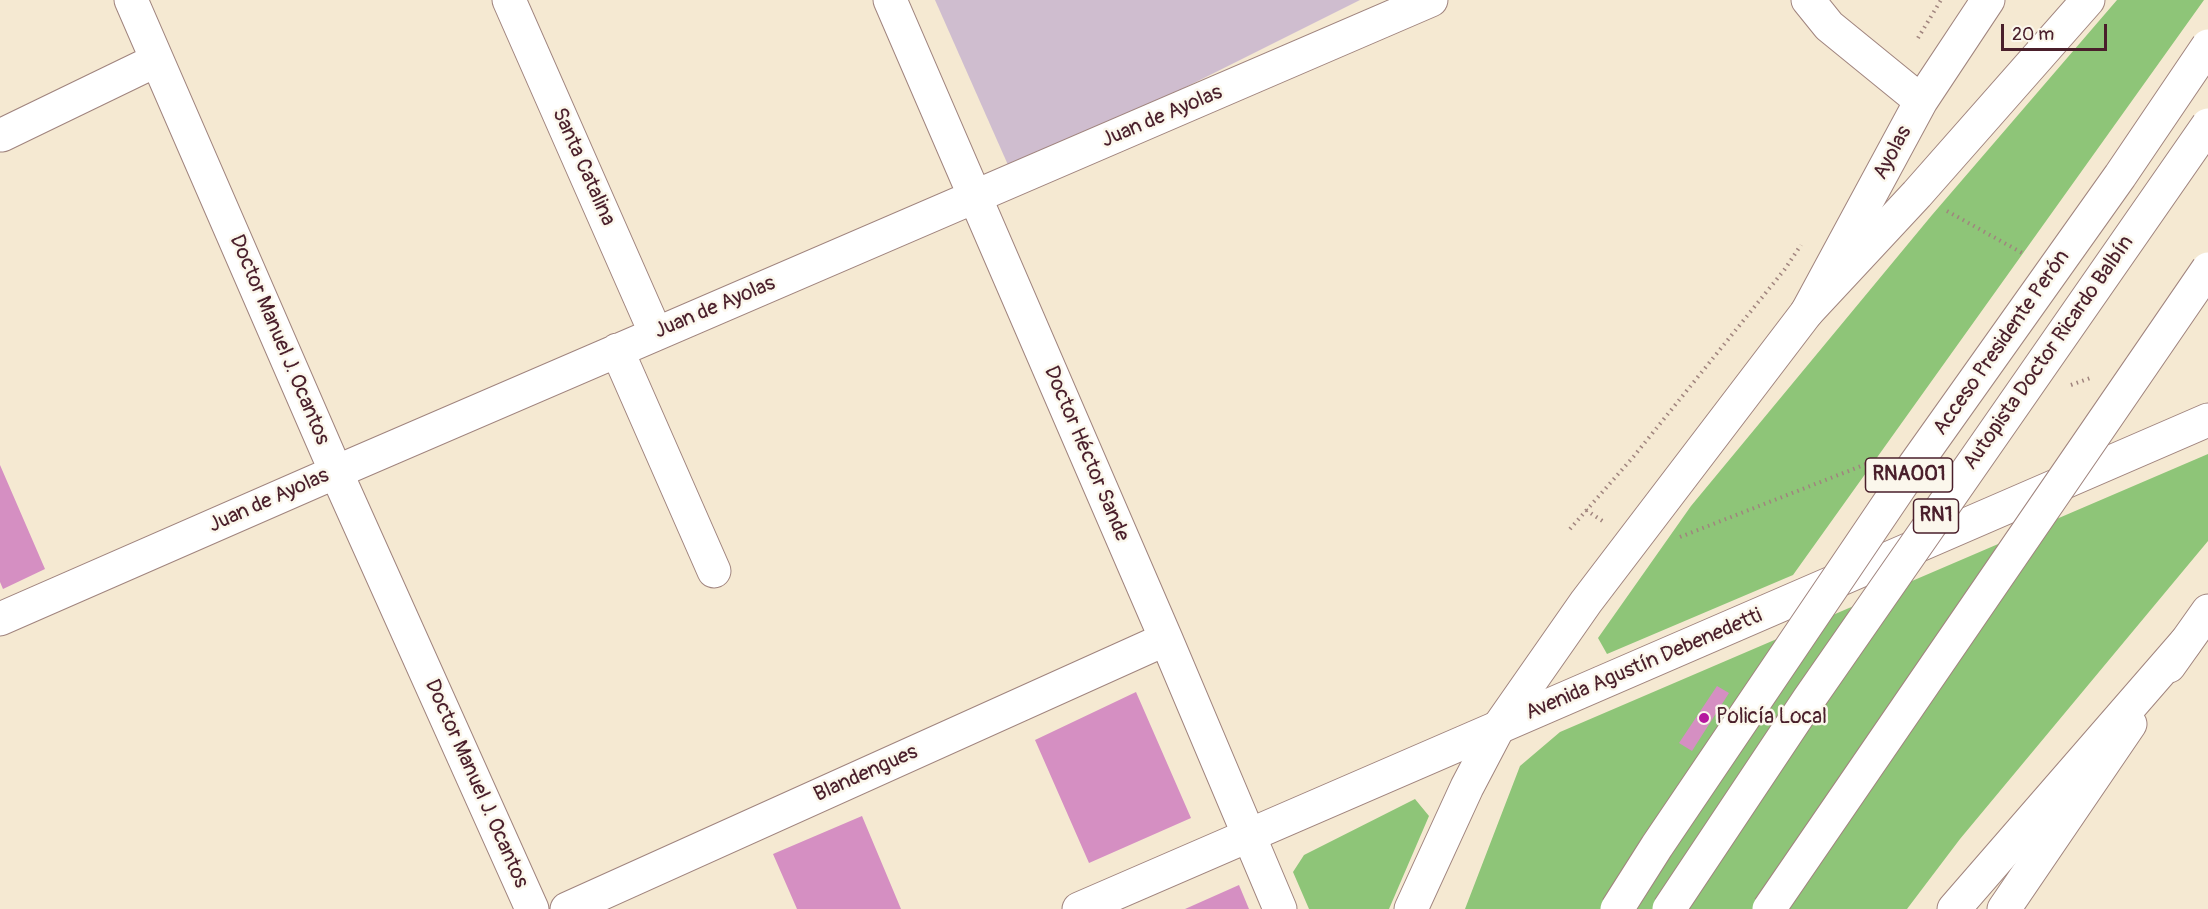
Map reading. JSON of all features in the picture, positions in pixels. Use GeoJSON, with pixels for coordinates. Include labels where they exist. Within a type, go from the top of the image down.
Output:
{"type":"FeatureCollection","features":[{"type":"Feature","properties":{"kind":"main road","name":"Doctor Manuel J. Ocantos"},"geometry":{"type":"LineString","coordinates":[[131,0],[336,472],[532,909]]}},
{"type":"Feature","properties":{"kind":"main road","name":"Santa Catalina"},"geometry":{"type":"LineString","coordinates":[[509,0],[656,334]]}},
{"type":"Feature","properties":{"kind":"main road","name":"Doctor Héctor Sande"},"geometry":{"type":"LineString","coordinates":[[890,0],[1280,909]]}},
{"type":"Feature","properties":{"kind":"main road","name":"Juan de Ayolas"},"geometry":{"type":"LineString","coordinates":[[0,619],[617,350],[1431,0]]}},
{"type":"Feature","properties":{"kind":"main road"},"geometry":{"type":"LineString","coordinates":[[1808,0],[1829,26],[1909,91]]}},
{"type":"Feature","properties":{"kind":"main road","name":"Ayolas"},"geometry":{"type":"LineString","coordinates":[[1808,312],[1909,91],[1988,0]]}},
{"type":"Feature","properties":{"kind":"main road"},"geometry":{"type":"LineString","coordinates":[[1411,909],[1463,796],[1498,728],[1586,602],[1808,312],[1917,194],[2088,0]]}},
{"type":"Feature","properties":{"kind":"main road","name":"Acceso Presidente Perón"},"geometry":{"type":"LineString","coordinates":[[1617,909],[1657,846],[1914,466],[2120,176],[2208,46]]}},
{"type":"Feature","properties":{"kind":"main road"},"geometry":{"type":"LineString","coordinates":[[2,135],[158,60]]}},
{"type":"Feature","properties":{"kind":"main road","name":"Autopista Doctor Ricardo Balbín"},"geometry":{"type":"LineString","coordinates":[[1669,909],[1809,699],[2208,125]]}},
{"type":"Feature","properties":{"kind":"main road"},"geometry":{"type":"LineString","coordinates":[[1769,909],[2208,269]]}},
{"type":"Feature","properties":{"kind":"main road"},"geometry":{"type":"LineString","coordinates":[[617,350],[714,571]]}},
{"type":"Feature","properties":{"kind":"main road","name":"Avenida Agustín Debenedetti"},"geometry":{"type":"LineString","coordinates":[[1079,909],[2208,420]]}},
{"type":"Feature","properties":{"kind":"main road"},"geometry":{"type":"LineString","coordinates":[[2008,908],[2208,611]]}},
{"type":"Feature","properties":{"kind":"main road","name":"Blandengues"},"geometry":{"type":"LineString","coordinates":[[567,909],[1166,639]]}},
{"type":"Feature","properties":{"kind":"main road"},"geometry":{"type":"LineString","coordinates":[[1954,909],[2185,643]]}},
{"type":"Feature","properties":{"kind":"path"},"geometry":{"type":"LineString","coordinates":[[1909,91],[1926,22],[1941,0]]}},
{"type":"Feature","properties":{"kind":"path"},"geometry":{"type":"LineString","coordinates":[[1570,528],[1634,456],[1771,287],[1804,240]]}},
{"type":"Feature","properties":{"kind":"shaded area"},"geometry":{"type":"Polygon","coordinates":[[[935,0],[1360,0],[1012,174],[935,0]]]}},
{"type":"Feature","properties":{"kind":"green space"},"geometry":{"type":"Polygon","coordinates":[[[2117,0],[2204,0],[1793,575],[1607,654],[1598,638],[1691,506],[1932,215],[2117,0]]]}},
{"type":"Feature","properties":{"kind":"green space"},"geometry":{"type":"Polygon","coordinates":[[[2208,454],[2208,541],[1960,839],[1907,909],[1465,909],[1520,766],[1560,732],[2208,454]]]}},
{"type":"Feature","properties":{"kind":"green space"},"geometry":{"type":"Polygon","coordinates":[[[1415,799],[1429,816],[1389,909],[1309,909],[1293,872],[1304,855],[1415,799]]]}},
{"type":"Feature","properties":{"kind":"building"},"geometry":{"type":"Polygon","coordinates":[[[0,465],[45,569],[3,589],[0,582],[0,465]]]}},
{"type":"Feature","properties":{"kind":"building","name":"Policía Local"},"geometry":{"type":"Polygon","coordinates":[[[1717,686],[1729,693],[1692,751],[1679,743],[1717,686]]]}},
{"type":"Feature","properties":{"kind":"building"},"geometry":{"type":"Polygon","coordinates":[[[1136,692],[1191,818],[1089,863],[1035,740],[1136,692]]]}},
{"type":"Feature","properties":{"kind":"building"},"geometry":{"type":"Polygon","coordinates":[[[862,816],[901,909],[797,909],[773,854],[862,816]]]}},
{"type":"Feature","properties":{"kind":"building"},"geometry":{"type":"Polygon","coordinates":[[[1239,885],[1249,909],[1185,909],[1239,885]]]}},
{"type":"Feature","properties":{"kind":"place","name":"Policía Local"},"geometry":{"type":"Point","coordinates":[1704,718]}}]}
